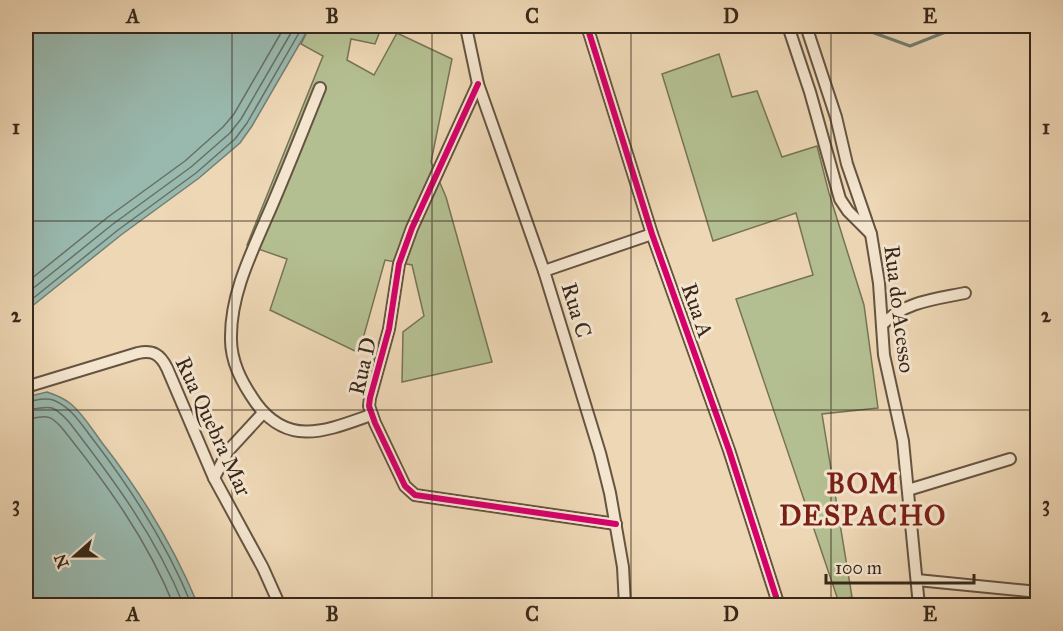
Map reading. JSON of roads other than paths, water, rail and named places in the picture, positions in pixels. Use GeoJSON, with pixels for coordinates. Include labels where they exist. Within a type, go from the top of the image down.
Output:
{"type":"FeatureCollection","features":[{"type":"Feature","properties":{"kind":"street","name":"Rua A"},"geometry":{"type":"LineString","coordinates":[[587,26],[652,234],[729,450],[779,606]]}},
{"type":"Feature","properties":{"kind":"street"},"geometry":{"type":"LineString","coordinates":[[788,26],[840,199],[845,208],[871,234]]}},
{"type":"Feature","properties":{"kind":"street","name":"Rua do Acesso"},"geometry":{"type":"LineString","coordinates":[[806,26],[823,74],[848,164],[871,234],[879,283],[886,367],[903,441],[919,606]]}},
{"type":"Feature","properties":{"kind":"street"},"geometry":{"type":"LineString","coordinates":[[1036,26],[1038,49]]}},
{"type":"Feature","properties":{"kind":"street","name":"Rua C"},"geometry":{"type":"LineString","coordinates":[[467,32],[478,84],[544,271],[600,453],[616,524],[623,567],[625,606]]}},
{"type":"Feature","properties":{"kind":"street"},"geometry":{"type":"LineString","coordinates":[[806,80],[823,74]]}},
{"type":"Feature","properties":{"kind":"street","name":"Rua D"},"geometry":{"type":"LineString","coordinates":[[478,84],[412,228],[399,264],[389,329],[370,398],[371,415],[405,486],[415,495],[616,524]]}},
{"type":"Feature","properties":{"kind":"street"},"geometry":{"type":"LineString","coordinates":[[320,88],[248,261],[235,304],[231,337],[232,351],[242,381],[263,413],[288,429],[307,433],[335,428],[371,415]]}},
{"type":"Feature","properties":{"kind":"street"},"geometry":{"type":"LineString","coordinates":[[544,271],[652,234]]}},
{"type":"Feature","properties":{"kind":"street"},"geometry":{"type":"LineString","coordinates":[[882,325],[896,312],[907,307],[965,293]]}},
{"type":"Feature","properties":{"kind":"street","name":"Rua Quebra Mar"},"geometry":{"type":"LineString","coordinates":[[26,387],[152,351],[164,363],[214,478],[263,568],[280,606]]}},
{"type":"Feature","properties":{"kind":"street"},"geometry":{"type":"LineString","coordinates":[[214,478],[228,452],[263,413]]}},
{"type":"Feature","properties":{"kind":"street"},"geometry":{"type":"LineString","coordinates":[[908,490],[1010,459]]}},
{"type":"Feature","properties":{"kind":"street"},"geometry":{"type":"LineString","coordinates":[[917,580],[1038,592]]}},
{"type":"Feature","properties":{"kind":"water"},"geometry":{"type":"Polygon","coordinates":[[[26,26],[310,26],[240,143],[199,178],[121,235],[26,311],[26,26]]]}},
{"type":"Feature","properties":{"kind":"water"},"geometry":{"type":"Polygon","coordinates":[[[47,392],[63,398],[76,408],[131,482],[168,542],[198,605],[26,605],[26,397],[47,392]]]}},
{"type":"Feature","properties":{"kind":"waterway"},"geometry":{"type":"LineString","coordinates":[[862,26],[866,30],[910,46],[943,33],[973,26]]}},
{"type":"Feature","properties":{"kind":"district","name":"BOM DESPACHO"},"geometry":{"type":"Point","coordinates":[863,499]}}]}
